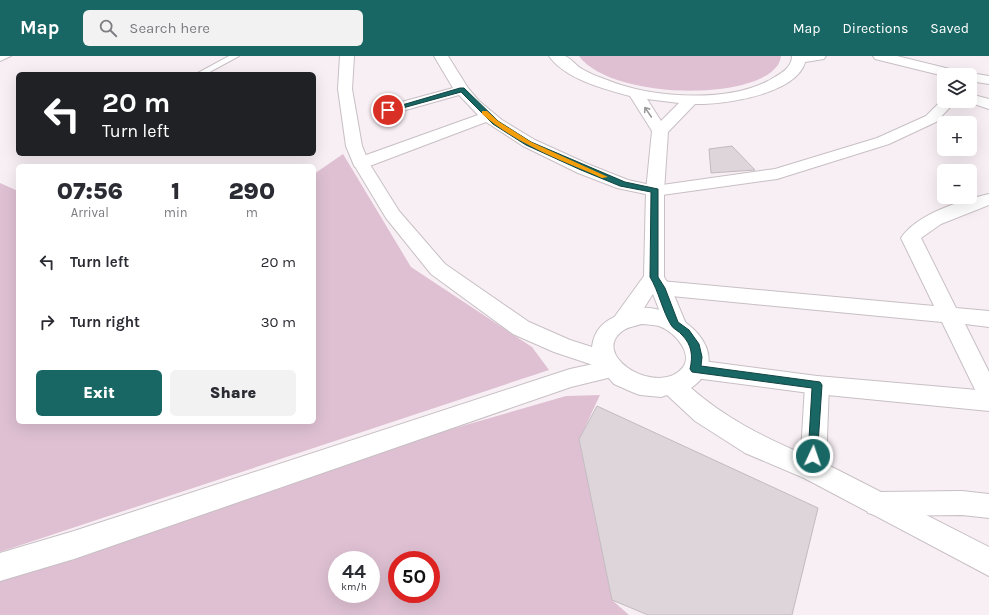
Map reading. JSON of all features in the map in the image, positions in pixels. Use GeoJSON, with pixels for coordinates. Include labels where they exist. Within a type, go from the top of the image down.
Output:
{"type":"FeatureCollection","features":[{"type":"Feature","properties":{"kind":"street"},"geometry":{"type":"LineString","coordinates":[[347,56],[345,89],[354,146],[361,163],[392,214],[438,269],[521,328],[608,365],[625,379],[640,386],[657,388],[673,386],[687,379],[695,369],[698,357],[694,344],[686,333],[675,324],[657,318],[640,316],[624,319]]}},
{"type":"Feature","properties":{"kind":"street"},"geometry":{"type":"LineString","coordinates":[[440,56],[462,90],[489,116],[529,143],[623,184],[655,191],[777,174],[883,142],[931,119],[942,108]]}},
{"type":"Feature","properties":{"kind":"street"},"geometry":{"type":"LineString","coordinates":[[556,56],[569,68],[587,78],[635,93],[691,99],[725,98],[754,92],[777,83],[792,72],[799,58],[819,56]]}},
{"type":"Feature","properties":{"kind":"street"},"geometry":{"type":"LineString","coordinates":[[880,56],[937,71]]}},
{"type":"Feature","properties":{"kind":"street"},"geometry":{"type":"LineString","coordinates":[[944,56],[950,68]]}},
{"type":"Feature","properties":{"kind":"street"},"geometry":{"type":"LineString","coordinates":[[977,78],[989,80]]}},
{"type":"Feature","properties":{"kind":"street"},"geometry":{"type":"LineString","coordinates":[[388,110],[462,90]]}},
{"type":"Feature","properties":{"kind":"street"},"geometry":{"type":"LineString","coordinates":[[635,93],[660,131],[655,191],[657,282],[675,324]]}},
{"type":"Feature","properties":{"kind":"street"},"geometry":{"type":"LineString","coordinates":[[660,131],[691,99]]}},
{"type":"Feature","properties":{"kind":"street"},"geometry":{"type":"LineString","coordinates":[[977,100],[989,104]]}},
{"type":"Feature","properties":{"kind":"street"},"geometry":{"type":"LineString","coordinates":[[361,163],[489,116]]}},
{"type":"Feature","properties":{"kind":"street"},"geometry":{"type":"LineString","coordinates":[[989,198],[937,219],[914,232],[911,238],[989,395]]}},
{"type":"Feature","properties":{"kind":"street"},"geometry":{"type":"LineString","coordinates":[[608,365],[602,347],[604,335],[612,326],[624,319],[657,282]]}},
{"type":"Feature","properties":{"kind":"street"},"geometry":{"type":"LineString","coordinates":[[657,282],[950,316],[989,319]]}},
{"type":"Feature","properties":{"kind":"street"},"geometry":{"type":"LineString","coordinates":[[0,567],[74,545],[608,365]]}},
{"type":"Feature","properties":{"kind":"street"},"geometry":{"type":"LineString","coordinates":[[695,369],[817,385],[989,401]]}},
{"type":"Feature","properties":{"kind":"street"},"geometry":{"type":"LineString","coordinates":[[812,470],[817,385]]}},
{"type":"Feature","properties":{"kind":"street"},"geometry":{"type":"LineString","coordinates":[[673,386],[704,414],[754,446],[812,470],[989,562]]}},
{"type":"Feature","properties":{"kind":"street"},"geometry":{"type":"LineString","coordinates":[[878,504],[962,503],[989,506]]}},
{"type":"Feature","properties":{"kind":"lane"},"geometry":{"type":"LineString","coordinates":[[0,59],[7,56]]}},
{"type":"Feature","properties":{"kind":"lane"},"geometry":{"type":"LineString","coordinates":[[204,72],[235,56]]}},
{"type":"Feature","properties":{"kind":"shaded area"},"geometry":{"type":"Polygon","coordinates":[[[579,56],[781,56],[779,64],[776,68],[770,73],[752,82],[728,88],[671,90],[642,86],[616,79],[594,69],[579,56]]]}},
{"type":"Feature","properties":{"kind":"shaded area"},"geometry":{"type":"Polygon","coordinates":[[[343,154],[411,267],[532,347],[549,370],[0,552],[0,183],[16,190],[16,424],[316,424],[316,173],[343,154]]]}},
{"type":"Feature","properties":{"kind":"shaded area"},"geometry":{"type":"Polygon","coordinates":[[[600,395],[579,440],[612,600],[629,615],[0,615],[0,579],[410,441],[566,396],[600,395]]]}},
{"type":"Feature","properties":{"kind":"building"},"geometry":{"type":"Polygon","coordinates":[[[732,146],[755,170],[711,173],[709,149],[732,146]]]}},
{"type":"Feature","properties":{"kind":"building"},"geometry":{"type":"Polygon","coordinates":[[[597,406],[818,508],[792,615],[648,615],[612,600],[579,439],[597,406]]]}},
{"type":"Feature","properties":{"kind":"slow traffic"},"geometry":{"type":"LineString","coordinates":[[484,113],[529,143],[604,177]]}},
{"type":"Feature","properties":{"kind":"route"},"geometry":{"type":"LineString","coordinates":[[388,110],[462,90],[474,104],[496,122],[529,143],[623,184],[655,191],[654,277],[661,288],[675,324],[686,333],[694,344],[698,357],[695,369],[817,385],[813,456]]}}]}
